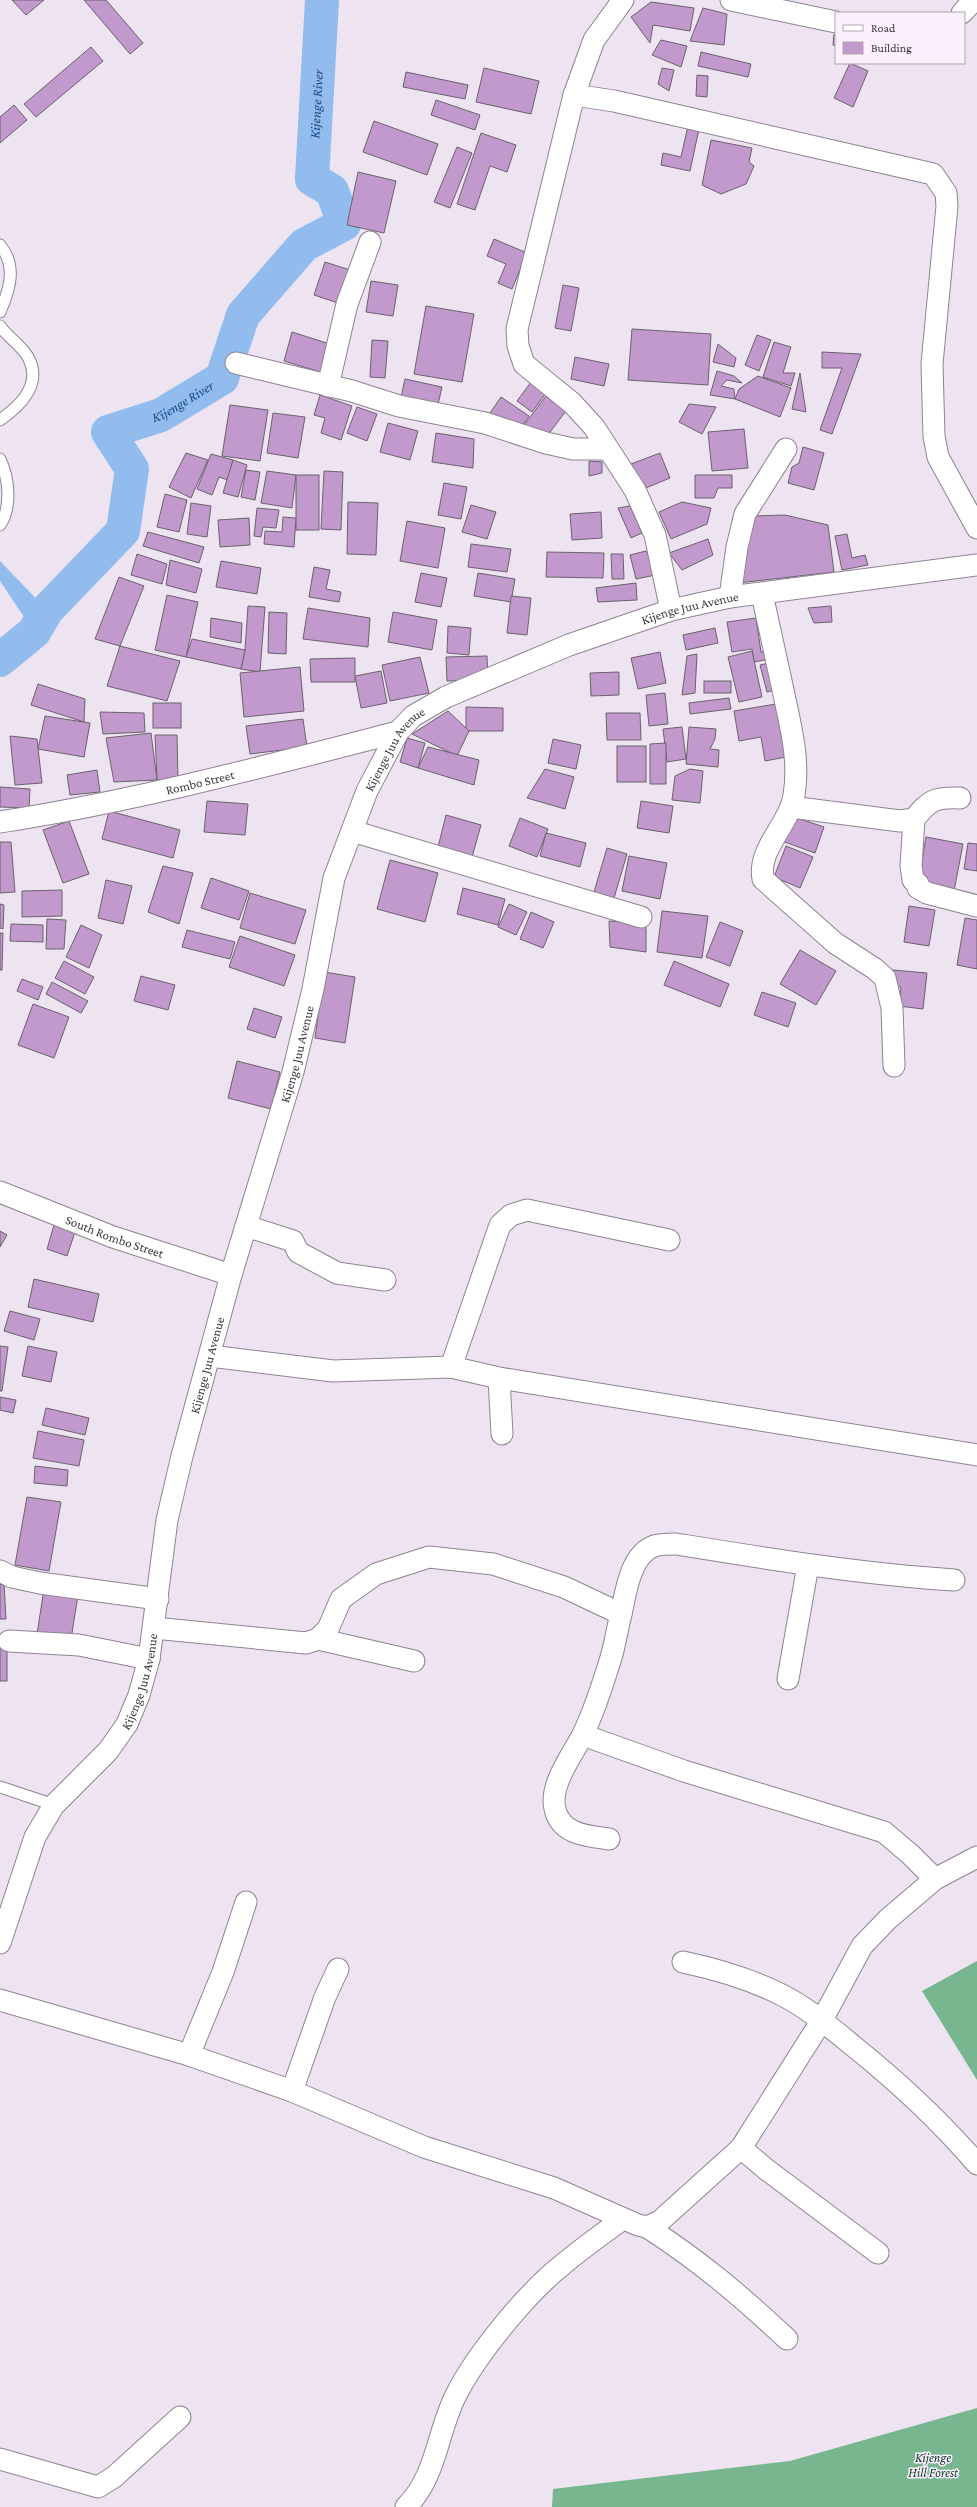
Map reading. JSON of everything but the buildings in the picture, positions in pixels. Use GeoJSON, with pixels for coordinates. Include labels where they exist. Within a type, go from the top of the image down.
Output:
{"type":"FeatureCollection","features":[{"type":"Feature","properties":{"kind":"street"},"geometry":{"type":"LineString","coordinates":[[623,0],[594,40],[574,95],[517,329],[518,346],[524,364],[572,403],[594,427],[607,450],[635,490],[655,535],[671,610]]}},
{"type":"Feature","properties":{"kind":"street"},"geometry":{"type":"LineString","coordinates":[[731,0],[835,22]]}},
{"type":"Feature","properties":{"kind":"street"},"geometry":{"type":"LineString","coordinates":[[963,12],[974,0]]}},
{"type":"Feature","properties":{"kind":"street"},"geometry":{"type":"LineString","coordinates":[[574,95],[614,101],[933,174],[946,193],[947,206],[932,364],[934,436],[938,457],[977,528]]}},
{"type":"Feature","properties":{"kind":"street"},"geometry":{"type":"LineString","coordinates":[[328,386],[347,304],[370,242]]}},
{"type":"Feature","properties":{"kind":"street"},"geometry":{"type":"LineString","coordinates":[[236,363],[429,413],[485,423],[546,443],[573,449],[607,450]]}},
{"type":"Feature","properties":{"kind":"street"},"geometry":{"type":"LineString","coordinates":[[730,598],[737,547],[745,514],[786,449]]}},
{"type":"Feature","properties":{"kind":"street","name":"Kijenge Juu Avenue"},"geometry":{"type":"LineString","coordinates":[[0,1943],[35,1837],[54,1805],[108,1751],[127,1724],[149,1660],[167,1520],[191,1418],[210,1356],[231,1275],[293,1072],[312,989],[334,878],[367,791],[398,732],[413,716],[446,697],[568,645],[671,610],[730,598],[977,565]]}},
{"type":"Feature","properties":{"kind":"street"},"geometry":{"type":"LineString","coordinates":[[762,594],[796,748],[794,795],[790,808],[764,860],[761,869],[763,879],[835,943],[885,978],[892,1008],[894,1066]]}},
{"type":"Feature","properties":{"kind":"street","name":"Rombo Street"},"geometry":{"type":"LineString","coordinates":[[0,822],[75,811],[185,786],[398,732]]}},
{"type":"Feature","properties":{"kind":"street"},"geometry":{"type":"LineString","coordinates":[[960,798],[940,797],[926,804],[914,819],[911,866],[913,880],[918,884],[918,888],[933,895],[977,906]]}},
{"type":"Feature","properties":{"kind":"street"},"geometry":{"type":"LineString","coordinates":[[790,808],[900,822],[914,819]]}},
{"type":"Feature","properties":{"kind":"street"},"geometry":{"type":"LineString","coordinates":[[352,831],[640,917]]}},
{"type":"Feature","properties":{"kind":"street","name":"South Rombo Street"},"geometry":{"type":"LineString","coordinates":[[0,1192],[113,1237],[231,1275]]}},
{"type":"Feature","properties":{"kind":"street"},"geometry":{"type":"LineString","coordinates":[[451,1367],[500,1225],[510,1215],[527,1210],[669,1240]]}},
{"type":"Feature","properties":{"kind":"street"},"geometry":{"type":"LineString","coordinates":[[246,1226],[294,1241],[298,1252],[336,1273],[386,1280]]}},
{"type":"Feature","properties":{"kind":"street"},"geometry":{"type":"LineString","coordinates":[[210,1356],[333,1371],[451,1367],[499,1378],[977,1455]]}},
{"type":"Feature","properties":{"kind":"street"},"geometry":{"type":"LineString","coordinates":[[499,1378],[502,1434]]}},
{"type":"Feature","properties":{"kind":"street"},"geometry":{"type":"LineString","coordinates":[[609,1839],[569,1831],[561,1822],[555,1809],[555,1797],[559,1782],[583,1735],[611,1660],[632,1571],[641,1556],[654,1546],[676,1544],[808,1566],[895,1576],[954,1580]]}},
{"type":"Feature","properties":{"kind":"street"},"geometry":{"type":"LineString","coordinates":[[154,1628],[306,1643],[318,1639],[328,1629],[341,1599],[376,1574],[429,1557],[493,1564],[564,1587],[621,1614]]}},
{"type":"Feature","properties":{"kind":"street"},"geometry":{"type":"LineString","coordinates":[[788,1679],[808,1566]]}},
{"type":"Feature","properties":{"kind":"street"},"geometry":{"type":"LineString","coordinates":[[0,1571],[12,1577],[40,1583],[158,1599]]}},
{"type":"Feature","properties":{"kind":"street"},"geometry":{"type":"LineString","coordinates":[[318,1639],[414,1661]]}},
{"type":"Feature","properties":{"kind":"street"},"geometry":{"type":"LineString","coordinates":[[9,1641],[79,1645],[149,1660]]}},
{"type":"Feature","properties":{"kind":"street"},"geometry":{"type":"LineString","coordinates":[[583,1735],[684,1771],[884,1832],[912,1855],[935,1879]]}},
{"type":"Feature","properties":{"kind":"street"},"geometry":{"type":"LineString","coordinates":[[647,2227],[660,2221],[741,2148],[822,2020],[862,1946],[888,1919],[935,1879],[977,1857]]}},
{"type":"Feature","properties":{"kind":"street"},"geometry":{"type":"LineString","coordinates":[[189,2055],[223,1972],[246,1902]]}},
{"type":"Feature","properties":{"kind":"street"},"geometry":{"type":"LineString","coordinates":[[683,1962],[736,1975],[779,1994],[822,2020],[886,2072],[960,2144],[977,2164]]}},
{"type":"Feature","properties":{"kind":"street"},"geometry":{"type":"LineString","coordinates":[[292,2091],[325,1997],[338,1969]]}},
{"type":"Feature","properties":{"kind":"street"},"geometry":{"type":"LineString","coordinates":[[0,2000],[189,2055],[292,2091],[424,2147],[554,2188],[623,2219],[647,2227],[687,2253],[722,2279],[787,2339]]}},
{"type":"Feature","properties":{"kind":"street"},"geometry":{"type":"LineString","coordinates":[[741,2148],[767,2170],[878,2253]]}},
{"type":"Feature","properties":{"kind":"street"},"geometry":{"type":"LineString","coordinates":[[406,2507],[415,2498],[427,2478],[456,2396],[477,2361],[510,2319],[560,2267],[623,2219]]}},
{"type":"Feature","properties":{"kind":"street"},"geometry":{"type":"LineString","coordinates":[[0,2459],[98,2487],[114,2477],[180,2417]]}},
{"type":"Feature","properties":{"kind":"lane"},"geometry":{"type":"LineString","coordinates":[[0,245],[8,255],[11,271],[8,292],[0,312]]}},
{"type":"Feature","properties":{"kind":"lane"},"geometry":{"type":"LineString","coordinates":[[0,326],[8,338],[19,346],[29,358],[33,373],[24,401],[12,413],[0,420]]}},
{"type":"Feature","properties":{"kind":"lane"},"geometry":{"type":"LineString","coordinates":[[0,459],[6,477],[8,503],[6,516],[0,525]]}},
{"type":"Feature","properties":{"kind":"lane"},"geometry":{"type":"LineString","coordinates":[[0,1787],[54,1805]]}},
{"type":"Feature","properties":{"kind":"green space"},"geometry":{"type":"Polygon","coordinates":[[[977,1961],[977,2080],[922,1991],[977,1961]]]}},
{"type":"Feature","properties":{"kind":"green space","name":"Kijenge Hill Forest"},"geometry":{"type":"Polygon","coordinates":[[[977,2408],[977,2507],[552,2507],[553,2489],[790,2461],[977,2408]]]}},
{"type":"Feature","properties":{"kind":"water"},"geometry":{"type":"Polygon","coordinates":[[[0,561],[47,610],[34,632],[0,581],[0,561]]]}},
{"type":"Feature","properties":{"kind":"waterway","name":"Kijenge River"},"geometry":{"type":"LineString","coordinates":[[0,660],[34,632],[47,610],[123,531],[132,469],[108,432],[161,415],[222,378],[243,315],[304,245],[344,224],[332,191],[312,179],[322,0]]}}]}
